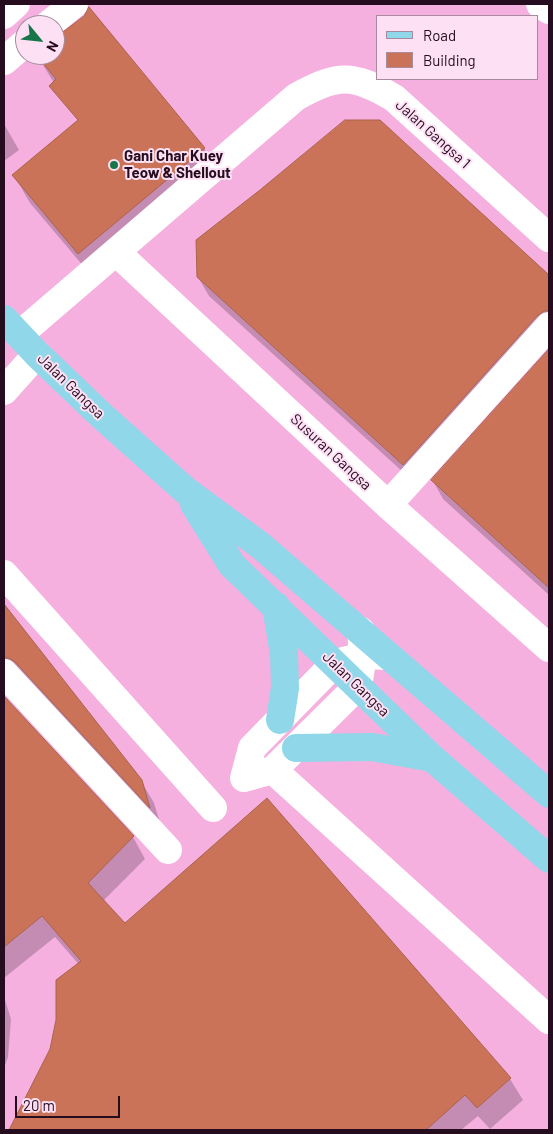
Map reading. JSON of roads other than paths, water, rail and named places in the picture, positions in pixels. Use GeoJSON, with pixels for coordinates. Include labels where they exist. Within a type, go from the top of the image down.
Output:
{"type":"FeatureCollection","features":[{"type":"Feature","properties":{"kind":"main road","name":"Jalan Gangsa"},"geometry":{"type":"LineString","coordinates":[[20,336],[102,416],[185,490],[261,546],[371,647],[549,794]]}},
{"type":"Feature","properties":{"kind":"main road","name":"Jalan Gangsa"},"geometry":{"type":"LineString","coordinates":[[185,490],[232,565],[432,758],[549,859]]}},
{"type":"Feature","properties":{"kind":"main road"},"geometry":{"type":"LineString","coordinates":[[276,606],[284,654],[285,688],[280,720]]}},
{"type":"Feature","properties":{"kind":"main road"},"geometry":{"type":"LineString","coordinates":[[296,748],[372,748],[432,758]]}},
{"type":"Feature","properties":{"kind":"street"},"geometry":{"type":"LineString","coordinates":[[4,15],[16,4]]}},
{"type":"Feature","properties":{"kind":"street"},"geometry":{"type":"LineString","coordinates":[[60,15],[74,4]]}},
{"type":"Feature","properties":{"kind":"street"},"geometry":{"type":"LineString","coordinates":[[540,4],[549,10]]}},
{"type":"Feature","properties":{"kind":"street"},"geometry":{"type":"LineString","coordinates":[[4,61],[15,52]]}},
{"type":"Feature","properties":{"kind":"street","name":"Jalan Gangsa 1"},"geometry":{"type":"LineString","coordinates":[[4,391],[20,336],[296,97],[322,83],[344,79],[372,85],[394,98],[549,238]]}},
{"type":"Feature","properties":{"kind":"street","name":"Susuran Gangsa"},"geometry":{"type":"LineString","coordinates":[[116,252],[388,505],[549,648]]}},
{"type":"Feature","properties":{"kind":"street"},"geometry":{"type":"LineString","coordinates":[[388,505],[549,326]]}},
{"type":"Feature","properties":{"kind":"street"},"geometry":{"type":"LineString","coordinates":[[4,574],[213,808]]}},
{"type":"Feature","properties":{"kind":"street"},"geometry":{"type":"LineString","coordinates":[[371,647],[358,686],[274,770],[244,778],[252,748],[335,663],[371,647]]}},
{"type":"Feature","properties":{"kind":"street"},"geometry":{"type":"LineString","coordinates":[[4,673],[168,850]]}},
{"type":"Feature","properties":{"kind":"street"},"geometry":{"type":"LineString","coordinates":[[274,770],[549,1020]]}},
{"type":"Feature","properties":{"kind":"place","name":"Gani Char Kuey Teow & Shellout"},"geometry":{"type":"Point","coordinates":[114,165]}}]}
